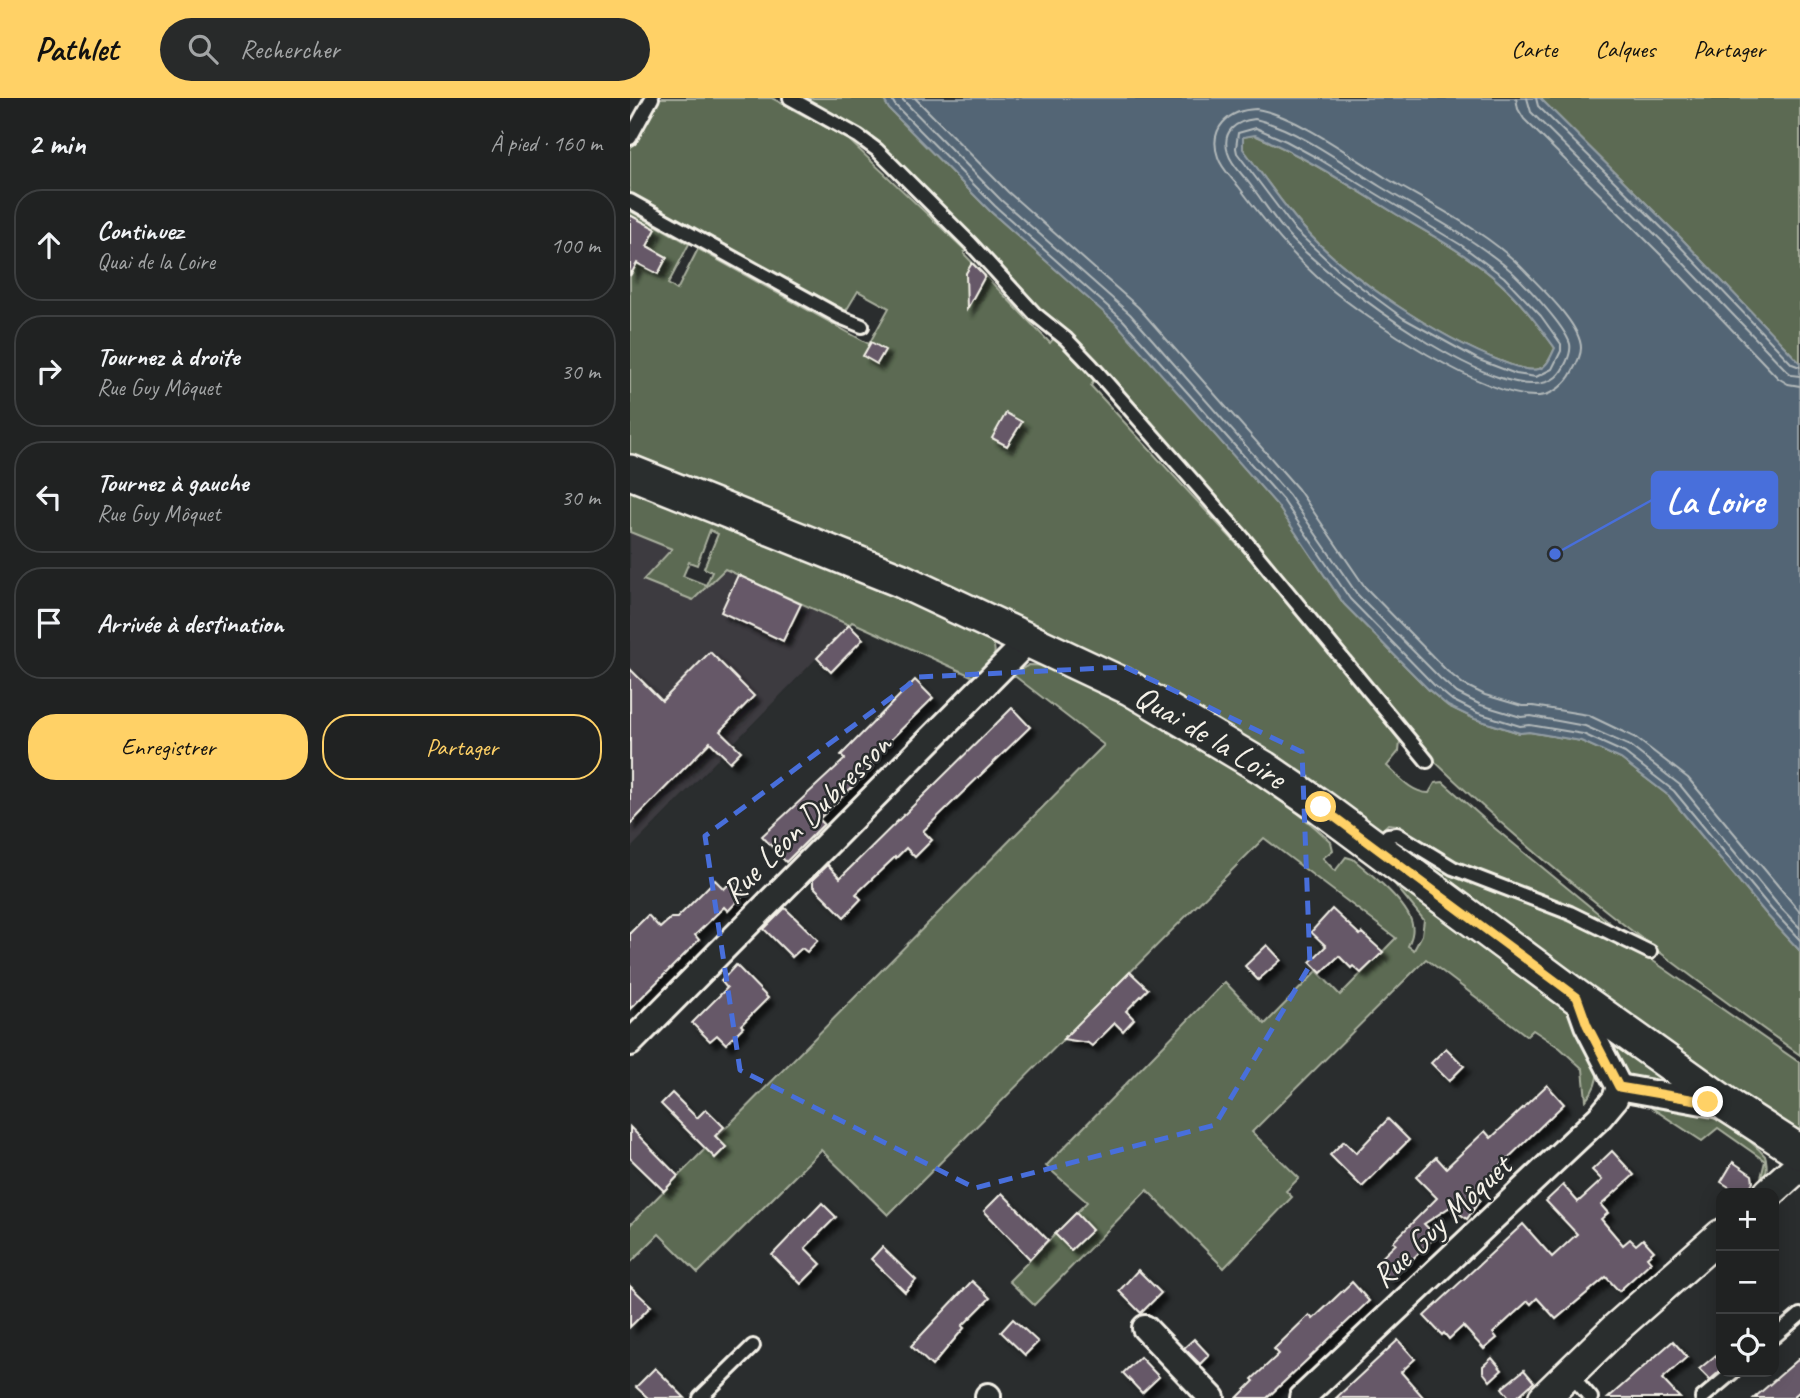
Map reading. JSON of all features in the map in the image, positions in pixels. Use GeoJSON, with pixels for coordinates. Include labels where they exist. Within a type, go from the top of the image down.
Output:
{"type":"FeatureCollection","features":[{"type":"Feature","properties":{"kind":"main road","name":"Quai de la Loire"},"geometry":{"type":"LineString","coordinates":[[630,472],[900,580],[1130,688],[1241,754],[1321,807],[1577,997],[1729,1106],[1800,1152]]}},
{"type":"Feature","properties":{"kind":"street","name":"Rue Léon Dubresson"},"geometry":{"type":"LineString","coordinates":[[630,1043],[1018,651],[1026,637]]}},
{"type":"Feature","properties":{"kind":"street"},"geometry":{"type":"LineString","coordinates":[[1577,997],[1587,1025],[1619,1087],[1729,1106]]}},
{"type":"Feature","properties":{"kind":"street","name":"Rue Guy Môquet"},"geometry":{"type":"LineString","coordinates":[[1302,1398],[1600,1117],[1615,1099],[1619,1087]]}},
{"type":"Feature","properties":{"kind":"street"},"geometry":{"type":"LineString","coordinates":[[1775,1188],[1800,1166]]}},
{"type":"Feature","properties":{"kind":"street"},"geometry":{"type":"LineString","coordinates":[[1544,1398],[1616,1328],[1716,1239]]}},
{"type":"Feature","properties":{"kind":"street"},"geometry":{"type":"LineString","coordinates":[[1145,1328],[1212,1398]]}},
{"type":"Feature","properties":{"kind":"lane"},"geometry":{"type":"LineString","coordinates":[[630,138],[652,98]]}},
{"type":"Feature","properties":{"kind":"lane"},"geometry":{"type":"LineString","coordinates":[[790,98],[858,136],[877,150],[971,243],[1035,314],[1083,356],[1242,538],[1427,761]]}},
{"type":"Feature","properties":{"kind":"lane"},"geometry":{"type":"LineString","coordinates":[[630,201],[840,317],[862,326]]}},
{"type":"Feature","properties":{"kind":"lane"},"geometry":{"type":"LineString","coordinates":[[1376,847],[1388,835],[1397,834],[1453,867],[1570,913],[1650,952]]}},
{"type":"Feature","properties":{"kind":"lane"},"geometry":{"type":"LineString","coordinates":[[1779,1333],[1800,1315]]}},
{"type":"Feature","properties":{"kind":"lane"},"geometry":{"type":"LineString","coordinates":[[700,1398],[752,1346]]}},
{"type":"Feature","properties":{"kind":"lane"},"geometry":{"type":"LineString","coordinates":[[1570,1374],[1591,1398]]}},
{"type":"Feature","properties":{"kind":"lane"},"geometry":{"type":"LineString","coordinates":[[1702,1398],[1727,1377]]}},
{"type":"Feature","properties":{"kind":"highlighted area"},"geometry":{"type":"Polygon","coordinates":[[[1125,667],[1302,752],[1310,965],[1215,1125],[975,1188],[740,1070],[705,836],[919,677],[1125,667]]]}},
{"type":"Feature","properties":{"kind":"shaded area"},"geometry":{"type":"Polygon","coordinates":[[[630,532],[673,549],[644,580],[693,600],[725,569],[849,625],[630,849],[630,532]]]}},
{"type":"Feature","properties":{"kind":"green space"},"geometry":{"type":"Polygon","coordinates":[[[658,98],[772,98],[848,139],[965,250],[964,254],[1050,343],[1054,338],[1094,380],[1091,386],[1266,576],[1400,741],[1399,751],[1387,766],[1406,784],[1423,792],[1429,793],[1435,783],[1443,782],[1621,932],[1461,865],[1397,825],[1388,824],[1378,834],[1277,762],[630,458],[630,211],[689,244],[668,284],[677,290],[698,249],[869,344],[889,308],[858,291],[846,311],[630,195],[630,149],[658,98]]]}},
{"type":"Feature","properties":{"kind":"green space"},"geometry":{"type":"Polygon","coordinates":[[[803,98],[883,98],[889,109],[990,211],[1118,324],[1277,505],[1344,604],[1448,706],[1475,719],[1519,733],[1529,732],[1581,741],[1621,759],[1669,796],[1800,951],[1800,1055],[1606,911],[1514,834],[1425,752],[1070,333],[1033,303],[930,193],[886,152],[856,128],[803,98]]]}},
{"type":"Feature","properties":{"kind":"green space"},"geometry":{"type":"Polygon","coordinates":[[[1540,98],[1800,98],[1800,363],[1680,237],[1540,98]]]}},
{"type":"Feature","properties":{"kind":"green space"},"geometry":{"type":"Polygon","coordinates":[[[1254,135],[1330,174],[1478,265],[1508,290],[1555,348],[1547,363],[1535,370],[1507,364],[1451,338],[1368,285],[1320,245],[1278,197],[1243,149],[1243,137],[1254,135]]]}},
{"type":"Feature","properties":{"kind":"green space"},"geometry":{"type":"Polygon","coordinates":[[[630,484],[880,586],[992,640],[994,656],[978,679],[725,569],[693,600],[643,580],[672,549],[630,532],[630,484]],[[710,530],[697,565],[689,562],[683,576],[706,585],[712,572],[704,568],[718,534],[710,530]]]}},
{"type":"Feature","properties":{"kind":"green space"},"geometry":{"type":"Polygon","coordinates":[[[1029,665],[1053,666],[1064,671],[1169,728],[1270,792],[1331,842],[1333,850],[1323,858],[1335,871],[1346,857],[1353,859],[1396,898],[1412,924],[1408,946],[1414,950],[1422,935],[1424,920],[1388,876],[1564,1007],[1578,1028],[1597,1068],[1596,1081],[1589,1097],[1586,1100],[1583,1069],[1560,1048],[1533,1030],[1527,1036],[1426,959],[1252,1132],[1299,1178],[1286,1191],[1292,1197],[1224,1268],[1147,1190],[1034,1305],[1009,1281],[1087,1202],[1046,1166],[1225,982],[1265,1024],[1317,971],[1340,995],[1396,938],[1264,838],[888,1215],[821,1150],[698,1273],[659,1234],[630,1263],[630,1225],[1104,745],[1012,674],[1029,665]]]}},
{"type":"Feature","properties":{"kind":"green space"},"geometry":{"type":"Polygon","coordinates":[[[1392,840],[1633,947],[1800,1063],[1800,1134],[1658,1038],[1392,840]]]}},
{"type":"Feature","properties":{"kind":"green space"},"geometry":{"type":"Polygon","coordinates":[[[1604,1031],[1674,1083],[1627,1076],[1604,1031]]]}},
{"type":"Feature","properties":{"kind":"green space"},"geometry":{"type":"Polygon","coordinates":[[[1660,1104],[1697,1110],[1740,1134],[1765,1156],[1767,1170],[1763,1179],[1760,1182],[1765,1161],[1718,1128],[1702,1141],[1652,1108],[1660,1104]]]}},
{"type":"Feature","properties":{"kind":"water"},"geometry":{"type":"Polygon","coordinates":[[[883,98],[1540,98],[1680,237],[1800,363],[1800,951],[1669,796],[1621,759],[1581,741],[1529,732],[1520,733],[1475,719],[1448,706],[1429,690],[1344,604],[1277,505],[1118,325],[990,211],[889,109],[883,98]],[[1255,135],[1243,137],[1243,149],[1301,225],[1343,265],[1423,322],[1478,351],[1526,369],[1539,369],[1547,363],[1555,348],[1522,305],[1487,272],[1344,182],[1255,135]]]}},
{"type":"Feature","properties":{"kind":"building"},"geometry":{"type":"Polygon","coordinates":[[[630,215],[656,229],[647,246],[667,257],[658,274],[637,263],[630,276],[630,215]]]}},
{"type":"Feature","properties":{"kind":"building"},"geometry":{"type":"Polygon","coordinates":[[[972,263],[985,276],[967,309],[966,273],[972,263]]]}},
{"type":"Feature","properties":{"kind":"building"},"geometry":{"type":"Polygon","coordinates":[[[871,342],[885,350],[877,364],[863,356],[871,342]]]}},
{"type":"Feature","properties":{"kind":"building"},"geometry":{"type":"Polygon","coordinates":[[[1006,413],[1022,422],[1007,446],[992,438],[1006,413]]]}},
{"type":"Feature","properties":{"kind":"building"},"geometry":{"type":"Polygon","coordinates":[[[738,575],[801,604],[783,641],[721,612],[738,575]]]}},
{"type":"Feature","properties":{"kind":"building"},"geometry":{"type":"Polygon","coordinates":[[[849,625],[863,639],[831,672],[817,658],[849,625]]]}},
{"type":"Feature","properties":{"kind":"building"},"geometry":{"type":"Polygon","coordinates":[[[710,652],[754,696],[720,731],[741,751],[730,762],[710,742],[630,824],[630,669],[662,701],[710,652]]]}},
{"type":"Feature","properties":{"kind":"building"},"geometry":{"type":"Polygon","coordinates":[[[915,680],[933,698],[868,762],[873,767],[819,819],[824,824],[786,862],[762,836],[845,759],[841,755],[915,680]]]}},
{"type":"Feature","properties":{"kind":"building"},"geometry":{"type":"Polygon","coordinates":[[[1012,708],[1030,727],[923,831],[932,840],[915,857],[906,848],[895,857],[856,894],[861,899],[844,917],[813,886],[813,879],[828,865],[840,878],[1012,708]]]}},
{"type":"Feature","properties":{"kind":"building"},"geometry":{"type":"Polygon","coordinates":[[[715,880],[724,889],[732,881],[745,893],[728,911],[724,907],[695,935],[699,940],[630,1009],[630,933],[648,915],[660,928],[671,918],[677,918],[715,880]]]}},
{"type":"Feature","properties":{"kind":"building"},"geometry":{"type":"Polygon","coordinates":[[[785,908],[818,940],[807,952],[802,948],[792,957],[764,929],[785,908]]]}},
{"type":"Feature","properties":{"kind":"building"},"geometry":{"type":"Polygon","coordinates":[[[1332,909],[1383,952],[1361,973],[1353,966],[1351,968],[1339,956],[1321,973],[1310,962],[1326,946],[1311,932],[1332,909]]]}},
{"type":"Feature","properties":{"kind":"building"},"geometry":{"type":"Polygon","coordinates":[[[1267,945],[1281,960],[1258,980],[1245,966],[1267,945]]]}},
{"type":"Feature","properties":{"kind":"building"},"geometry":{"type":"Polygon","coordinates":[[[736,965],[768,998],[726,1044],[717,1035],[710,1041],[692,1023],[727,988],[721,981],[736,965]]]}},
{"type":"Feature","properties":{"kind":"building"},"geometry":{"type":"Polygon","coordinates":[[[1130,972],[1148,989],[1126,1011],[1134,1019],[1123,1031],[1115,1023],[1092,1046],[1063,1039],[1130,972]]]}},
{"type":"Feature","properties":{"kind":"building"},"geometry":{"type":"Polygon","coordinates":[[[1446,1048],[1464,1066],[1449,1081],[1431,1063],[1446,1048]]]}},
{"type":"Feature","properties":{"kind":"building"},"geometry":{"type":"Polygon","coordinates":[[[1547,1085],[1564,1104],[1472,1193],[1480,1200],[1467,1219],[1450,1207],[1424,1224],[1436,1236],[1391,1280],[1376,1263],[1437,1198],[1416,1177],[1436,1157],[1446,1168],[1485,1131],[1491,1138],[1547,1085]]]}},
{"type":"Feature","properties":{"kind":"building"},"geometry":{"type":"Polygon","coordinates":[[[672,1093],[697,1118],[706,1109],[724,1127],[715,1136],[726,1147],[715,1158],[661,1104],[672,1093]]]}},
{"type":"Feature","properties":{"kind":"building"},"geometry":{"type":"Polygon","coordinates":[[[1388,1119],[1409,1140],[1362,1187],[1330,1155],[1344,1141],[1356,1153],[1388,1119]]]}},
{"type":"Feature","properties":{"kind":"building"},"geometry":{"type":"Polygon","coordinates":[[[630,1127],[678,1176],[664,1191],[630,1158],[630,1127]]]}},
{"type":"Feature","properties":{"kind":"building"},"geometry":{"type":"Polygon","coordinates":[[[1612,1151],[1634,1175],[1601,1205],[1608,1213],[1601,1219],[1623,1245],[1630,1239],[1636,1245],[1643,1239],[1654,1251],[1647,1257],[1651,1262],[1619,1291],[1606,1277],[1556,1319],[1537,1298],[1531,1304],[1528,1301],[1493,1333],[1497,1338],[1484,1349],[1463,1326],[1449,1339],[1444,1333],[1442,1335],[1424,1316],[1523,1224],[1552,1257],[1577,1234],[1546,1201],[1563,1185],[1578,1202],[1602,1180],[1592,1170],[1612,1151]]]}},
{"type":"Feature","properties":{"kind":"building"},"geometry":{"type":"Polygon","coordinates":[[[1733,1162],[1752,1175],[1753,1182],[1749,1188],[1731,1188],[1721,1182],[1733,1162]]]}},
{"type":"Feature","properties":{"kind":"building"},"geometry":{"type":"Polygon","coordinates":[[[1002,1193],[1048,1240],[1030,1259],[984,1211],[1002,1193]]]}},
{"type":"Feature","properties":{"kind":"building"},"geometry":{"type":"Polygon","coordinates":[[[822,1203],[836,1217],[805,1248],[821,1264],[801,1284],[772,1255],[822,1203]]]}},
{"type":"Feature","properties":{"kind":"building"},"geometry":{"type":"Polygon","coordinates":[[[1076,1213],[1092,1230],[1071,1250],[1055,1234],[1076,1213]]]}},
{"type":"Feature","properties":{"kind":"building"},"geometry":{"type":"Polygon","coordinates":[[[882,1247],[916,1280],[905,1292],[871,1259],[882,1247]]]}},
{"type":"Feature","properties":{"kind":"building"},"geometry":{"type":"Polygon","coordinates":[[[1138,1270],[1161,1293],[1141,1313],[1119,1291],[1138,1270]]]}},
{"type":"Feature","properties":{"kind":"building"},"geometry":{"type":"Polygon","coordinates":[[[972,1281],[990,1298],[962,1326],[964,1328],[932,1366],[911,1346],[972,1281]]]}},
{"type":"Feature","properties":{"kind":"building"},"geometry":{"type":"Polygon","coordinates":[[[1352,1282],[1369,1301],[1267,1398],[1237,1398],[1254,1381],[1252,1379],[1279,1354],[1274,1349],[1309,1315],[1313,1319],[1352,1282]]]}},
{"type":"Feature","properties":{"kind":"building"},"geometry":{"type":"Polygon","coordinates":[[[630,1286],[651,1306],[630,1327],[630,1286]]]}},
{"type":"Feature","properties":{"kind":"building"},"geometry":{"type":"Polygon","coordinates":[[[1013,1319],[1038,1342],[1025,1355],[1001,1332],[1013,1319]]]}},
{"type":"Feature","properties":{"kind":"building"},"geometry":{"type":"Polygon","coordinates":[[[1194,1339],[1209,1355],[1200,1364],[1184,1348],[1194,1339]]]}},
{"type":"Feature","properties":{"kind":"building"},"geometry":{"type":"Polygon","coordinates":[[[1398,1340],[1415,1359],[1401,1372],[1424,1398],[1336,1398],[1398,1340]]]}},
{"type":"Feature","properties":{"kind":"building"},"geometry":{"type":"Polygon","coordinates":[[[1673,1341],[1687,1357],[1662,1379],[1680,1398],[1608,1398],[1673,1341]]]}},
{"type":"Feature","properties":{"kind":"building"},"geometry":{"type":"Polygon","coordinates":[[[1140,1357],[1159,1377],[1142,1393],[1123,1373],[1140,1357]]]}},
{"type":"Feature","properties":{"kind":"building"},"geometry":{"type":"Polygon","coordinates":[[[1716,1357],[1716,1375],[1710,1380],[1699,1369],[1716,1357]]]}},
{"type":"Feature","properties":{"kind":"building"},"geometry":{"type":"Polygon","coordinates":[[[1492,1358],[1502,1370],[1490,1381],[1483,1372],[1483,1366],[1492,1358]]]}},
{"type":"Feature","properties":{"kind":"building"},"geometry":{"type":"Polygon","coordinates":[[[1800,1358],[1800,1391],[1792,1398],[1754,1398],[1779,1377],[1800,1358]]]}},
{"type":"Feature","properties":{"kind":"building"},"geometry":{"type":"Polygon","coordinates":[[[655,1368],[685,1398],[648,1398],[636,1387],[655,1368]]]}},
{"type":"Feature","properties":{"kind":"building"},"geometry":{"type":"Polygon","coordinates":[[[1524,1370],[1534,1382],[1516,1398],[1510,1398],[1502,1388],[1524,1370]]]}},
{"type":"Feature","properties":{"kind":"place","name":"La Loire"},"geometry":{"type":"Point","coordinates":[1555,554]}},
{"type":"Feature","properties":{"kind":"route"},"geometry":{"type":"LineString","coordinates":[[1321,807],[1577,997],[1587,1025],[1619,1087],[1708,1102]]}}]}
